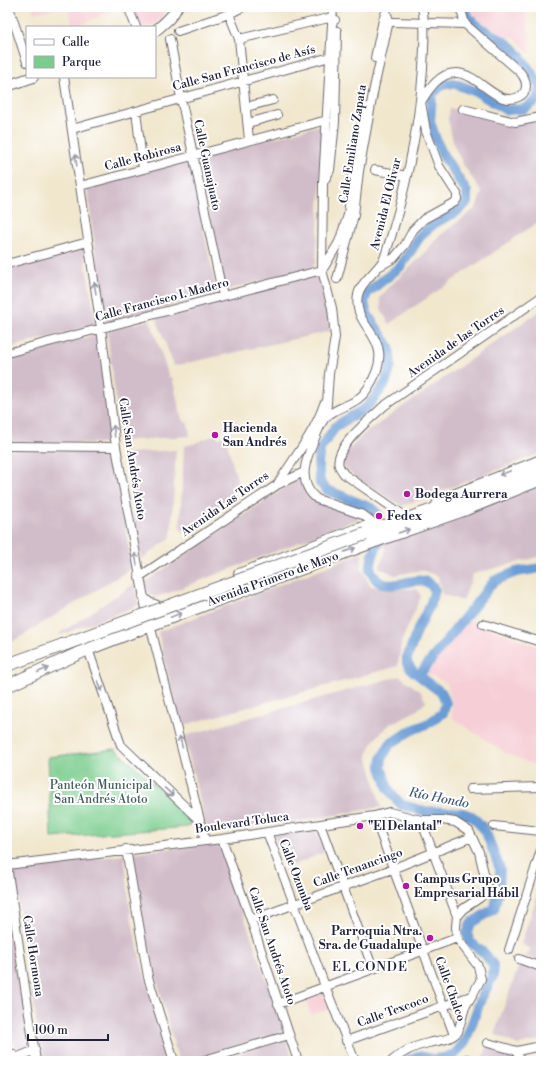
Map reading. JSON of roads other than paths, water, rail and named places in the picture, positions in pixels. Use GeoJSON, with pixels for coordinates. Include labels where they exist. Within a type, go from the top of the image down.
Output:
{"type":"FeatureCollection","features":[{"type":"Feature","properties":{"kind":"highway","name":"Avenida Primero de Mayo"},"geometry":{"type":"LineString","coordinates":[[9,662],[63,645],[365,534],[432,511],[541,468]]}},
{"type":"Feature","properties":{"kind":"highway","name":"Avenida Primero de Mayo"},"geometry":{"type":"LineString","coordinates":[[7,686],[88,649],[255,585],[466,509],[541,479]]}},
{"type":"Feature","properties":{"kind":"highway"},"geometry":{"type":"LineString","coordinates":[[248,570],[246,576],[247,580],[255,585]]}},
{"type":"Feature","properties":{"kind":"main road"},"geometry":{"type":"LineString","coordinates":[[156,30],[166,22],[177,7]]}},
{"type":"Feature","properties":{"kind":"main road"},"geometry":{"type":"LineString","coordinates":[[7,86],[29,78]]}},
{"type":"Feature","properties":{"kind":"main road","name":"Avenida Primero de Mayo"},"geometry":{"type":"LineString","coordinates":[[48,650],[62,641],[357,529],[374,524],[389,526]]}},
{"type":"Feature","properties":{"kind":"main road"},"geometry":{"type":"LineString","coordinates":[[7,1049],[14,1058]]}},
{"type":"Feature","properties":{"kind":"street"},"geometry":{"type":"LineString","coordinates":[[9,7],[26,59]]}},
{"type":"Feature","properties":{"kind":"street"},"geometry":{"type":"LineString","coordinates":[[178,31],[230,14],[244,7]]}},
{"type":"Feature","properties":{"kind":"street","name":"Calle Emiliano Zapata"},"geometry":{"type":"LineString","coordinates":[[326,417],[327,391],[335,337],[332,308],[322,270],[323,183],[333,7]]}},
{"type":"Feature","properties":{"kind":"street","name":"Avenida El Olivar"},"geometry":{"type":"LineString","coordinates":[[326,417],[362,396],[376,373],[380,353],[379,346],[376,339],[362,320],[357,301],[360,289],[380,266],[387,250],[407,176],[420,102],[425,23],[422,7]]}},
{"type":"Feature","properties":{"kind":"street"},"geometry":{"type":"LineString","coordinates":[[380,266],[394,258],[424,218],[455,202],[457,198],[457,194],[439,166],[426,131],[420,102],[430,88],[440,79],[457,73],[468,75],[502,98],[512,98],[525,93],[525,78],[465,24],[460,7]]}},
{"type":"Feature","properties":{"kind":"street"},"geometry":{"type":"LineString","coordinates":[[540,7],[541,11]]}},
{"type":"Feature","properties":{"kind":"street"},"geometry":{"type":"LineString","coordinates":[[129,8],[136,26]]}},
{"type":"Feature","properties":{"kind":"street","name":"Calle Emiliano Zapata"},"geometry":{"type":"LineString","coordinates":[[337,279],[351,215],[353,168],[385,10]]}},
{"type":"Feature","properties":{"kind":"street"},"geometry":{"type":"LineString","coordinates":[[230,14],[239,39],[249,140]]}},
{"type":"Feature","properties":{"kind":"street"},"geometry":{"type":"LineString","coordinates":[[239,39],[333,17],[337,23],[335,122],[330,170],[323,183]]}},
{"type":"Feature","properties":{"kind":"street"},"geometry":{"type":"LineString","coordinates":[[393,22],[465,24]]}},
{"type":"Feature","properties":{"kind":"street","name":"Calle Guanajuato"},"geometry":{"type":"LineString","coordinates":[[170,39],[223,296]]}},
{"type":"Feature","properties":{"kind":"street","name":"Calle San Francisco de Asís"},"geometry":{"type":"LineString","coordinates":[[72,130],[330,57]]}},
{"type":"Feature","properties":{"kind":"street","name":"Calle San Andrés Atoto"},"geometry":{"type":"LineString","coordinates":[[64,78],[101,328],[116,447],[143,596],[205,840]]}},
{"type":"Feature","properties":{"kind":"street"},"geometry":{"type":"LineString","coordinates":[[246,107],[273,100]]}},
{"type":"Feature","properties":{"kind":"street"},"geometry":{"type":"LineString","coordinates":[[463,109],[515,122],[541,117]]}},
{"type":"Feature","properties":{"kind":"street"},"geometry":{"type":"LineString","coordinates":[[136,111],[143,169]]}},
{"type":"Feature","properties":{"kind":"street"},"geometry":{"type":"LineString","coordinates":[[248,123],[277,115]]}},
{"type":"Feature","properties":{"kind":"street","name":"Calle Robirosa"},"geometry":{"type":"LineString","coordinates":[[80,186],[327,120]]}},
{"type":"Feature","properties":{"kind":"street"},"geometry":{"type":"LineString","coordinates":[[375,170],[407,176]]}},
{"type":"Feature","properties":{"kind":"street","name":"Calle Emiliano Zapata"},"geometry":{"type":"LineString","coordinates":[[322,270],[339,242],[351,215]]}},
{"type":"Feature","properties":{"kind":"street"},"geometry":{"type":"LineString","coordinates":[[7,264],[88,242]]}},
{"type":"Feature","properties":{"kind":"street","name":"Calle Francisco I. Madero"},"geometry":{"type":"LineString","coordinates":[[7,354],[322,270]]}},
{"type":"Feature","properties":{"kind":"street","name":"Avenida de las Torres"},"geometry":{"type":"LineString","coordinates":[[409,519],[344,474],[339,466],[339,456],[346,444],[366,422],[384,406],[541,297]]}},
{"type":"Feature","properties":{"kind":"street","name":"Avenida Las Torres"},"geometry":{"type":"LineString","coordinates":[[140,576],[277,485],[299,453],[317,420],[327,391]]}},
{"type":"Feature","properties":{"kind":"street"},"geometry":{"type":"LineString","coordinates":[[326,417],[311,446],[306,460],[304,472],[308,488],[318,499],[363,515],[374,524]]}},
{"type":"Feature","properties":{"kind":"street"},"geometry":{"type":"LineString","coordinates":[[7,446],[116,447]]}},
{"type":"Feature","properties":{"kind":"street","name":"Avenida Primero de Mayo"},"geometry":{"type":"LineString","coordinates":[[432,511],[438,501],[443,498],[541,459]]}},
{"type":"Feature","properties":{"kind":"street"},"geometry":{"type":"LineString","coordinates":[[277,485],[304,472]]}},
{"type":"Feature","properties":{"kind":"street"},"geometry":{"type":"LineString","coordinates":[[143,596],[149,602],[157,605]]}},
{"type":"Feature","properties":{"kind":"street"},"geometry":{"type":"LineString","coordinates":[[483,624],[541,642]]}},
{"type":"Feature","properties":{"kind":"street"},"geometry":{"type":"LineString","coordinates":[[88,649],[121,745],[201,821]]}},
{"type":"Feature","properties":{"kind":"street"},"geometry":{"type":"LineString","coordinates":[[470,789],[541,787]]}},
{"type":"Feature","properties":{"kind":"street","name":"Boulevard Toluca"},"geometry":{"type":"LineString","coordinates":[[7,865],[126,849],[222,839],[374,816],[389,812],[421,820],[442,820],[455,822],[468,831],[472,837]]}},
{"type":"Feature","properties":{"kind":"street","name":"Calle Chalco"},"geometry":{"type":"LineString","coordinates":[[374,816],[392,869],[454,1035]]}},
{"type":"Feature","properties":{"kind":"street"},"geometry":{"type":"LineString","coordinates":[[392,1061],[405,1051],[416,1046],[445,1040],[458,1032],[464,1007],[473,994],[480,979],[480,974],[473,959],[457,938],[457,916],[421,820]]}},
{"type":"Feature","properties":{"kind":"street"},"geometry":{"type":"LineString","coordinates":[[320,824],[373,969]]}},
{"type":"Feature","properties":{"kind":"street"},"geometry":{"type":"LineString","coordinates":[[494,826],[541,831]]}},
{"type":"Feature","properties":{"kind":"street","name":"Calle Ozumba"},"geometry":{"type":"LineString","coordinates":[[267,832],[346,1041],[355,1061]]}},
{"type":"Feature","properties":{"kind":"street"},"geometry":{"type":"LineString","coordinates":[[457,916],[463,909],[481,897],[487,886],[479,852],[472,837]]}},
{"type":"Feature","properties":{"kind":"street","name":"Calle Tenancingo"},"geometry":{"type":"LineString","coordinates":[[251,920],[392,869],[472,837]]}},
{"type":"Feature","properties":{"kind":"street","name":"Calle San Andrés Atoto"},"geometry":{"type":"LineString","coordinates":[[222,839],[251,920],[298,1061]]}},
{"type":"Feature","properties":{"kind":"street"},"geometry":{"type":"LineString","coordinates":[[126,849],[148,977],[174,1061]]}},
{"type":"Feature","properties":{"kind":"street"},"geometry":{"type":"LineString","coordinates":[[509,950],[541,850]]}},
{"type":"Feature","properties":{"kind":"street","name":"Calle Hormona"},"geometry":{"type":"LineString","coordinates":[[7,865],[36,1061]]}},
{"type":"Feature","properties":{"kind":"street"},"geometry":{"type":"LineString","coordinates":[[278,1004],[457,938]]}},
{"type":"Feature","properties":{"kind":"street"},"geometry":{"type":"LineString","coordinates":[[519,959],[541,967]]}},
{"type":"Feature","properties":{"kind":"street","name":"Calle Texcoco"},"geometry":{"type":"LineString","coordinates":[[346,1041],[471,996]]}},
{"type":"Feature","properties":{"kind":"street"},"geometry":{"type":"LineString","coordinates":[[201,1061],[290,1035]]}},
{"type":"Feature","properties":{"kind":"street"},"geometry":{"type":"LineString","coordinates":[[488,1043],[517,1052],[541,1046]]}},
{"type":"Feature","properties":{"kind":"street"},"geometry":{"type":"LineString","coordinates":[[14,1058],[34,1050]]}},
{"type":"Feature","properties":{"kind":"street"},"geometry":{"type":"LineString","coordinates":[[517,1052],[520,1061]]}},
{"type":"Feature","properties":{"kind":"waterway","name":"Río Hondo"},"geometry":{"type":"LineString","coordinates":[[378,514],[371,508],[327,490],[320,483],[318,462],[320,449],[336,426],[367,407],[385,384],[391,365],[389,346],[366,311],[364,302],[367,293],[401,266],[421,235],[435,223],[459,210],[467,202],[467,192],[443,155],[430,122],[432,94],[442,85],[453,83],[477,92],[506,110],[524,109],[537,100],[540,86],[513,48],[477,25],[466,13],[465,7]]}},
{"type":"Feature","properties":{"kind":"waterway","name":"Río Hondo"},"geometry":{"type":"LineString","coordinates":[[379,542],[373,555],[370,569],[377,580],[389,585],[423,581],[429,583],[435,590],[430,605],[418,629],[407,658],[407,663],[413,671],[442,693],[446,703],[443,713],[429,723],[410,731],[390,744],[382,758],[381,767],[388,788],[402,805],[425,811],[463,813],[473,817],[485,830],[500,869],[499,889],[494,909],[471,923],[467,934],[470,942],[485,954],[493,965],[493,976],[481,999],[466,1040],[455,1054],[444,1058],[433,1059],[418,1056],[406,1061]]}},
{"type":"Feature","properties":{"kind":"waterway"},"geometry":{"type":"LineString","coordinates":[[419,675],[494,581],[516,572],[541,568]]}},
{"type":"Feature","properties":{"kind":"place","name":"Hacienda San Andrés"},"geometry":{"type":"Point","coordinates":[215,435]}},
{"type":"Feature","properties":{"kind":"place","name":"Bodega Aurrera"},"geometry":{"type":"Point","coordinates":[407,494]}},
{"type":"Feature","properties":{"kind":"place","name":"Fedex"},"geometry":{"type":"Point","coordinates":[379,516]}},
{"type":"Feature","properties":{"kind":"place","name":"\"El Delantal\""},"geometry":{"type":"Point","coordinates":[360,826]}},
{"type":"Feature","properties":{"kind":"place","name":"Campus Grupo Empresarial Hábil"},"geometry":{"type":"Point","coordinates":[406,886]}},
{"type":"Feature","properties":{"kind":"place","name":"Parroquia Ntra. Sra. de Guadalupe"},"geometry":{"type":"Point","coordinates":[430,938]}},
{"type":"Feature","properties":{"kind":"district","name":"EL CONDE"},"geometry":{"type":"Point","coordinates":[370,967]}},
{"type":"Feature","properties":{"kind":"park label","name":"Panteón Municipal San Andrés Atoto"},"geometry":{"type":"Point","coordinates":[101,792]}}]}
